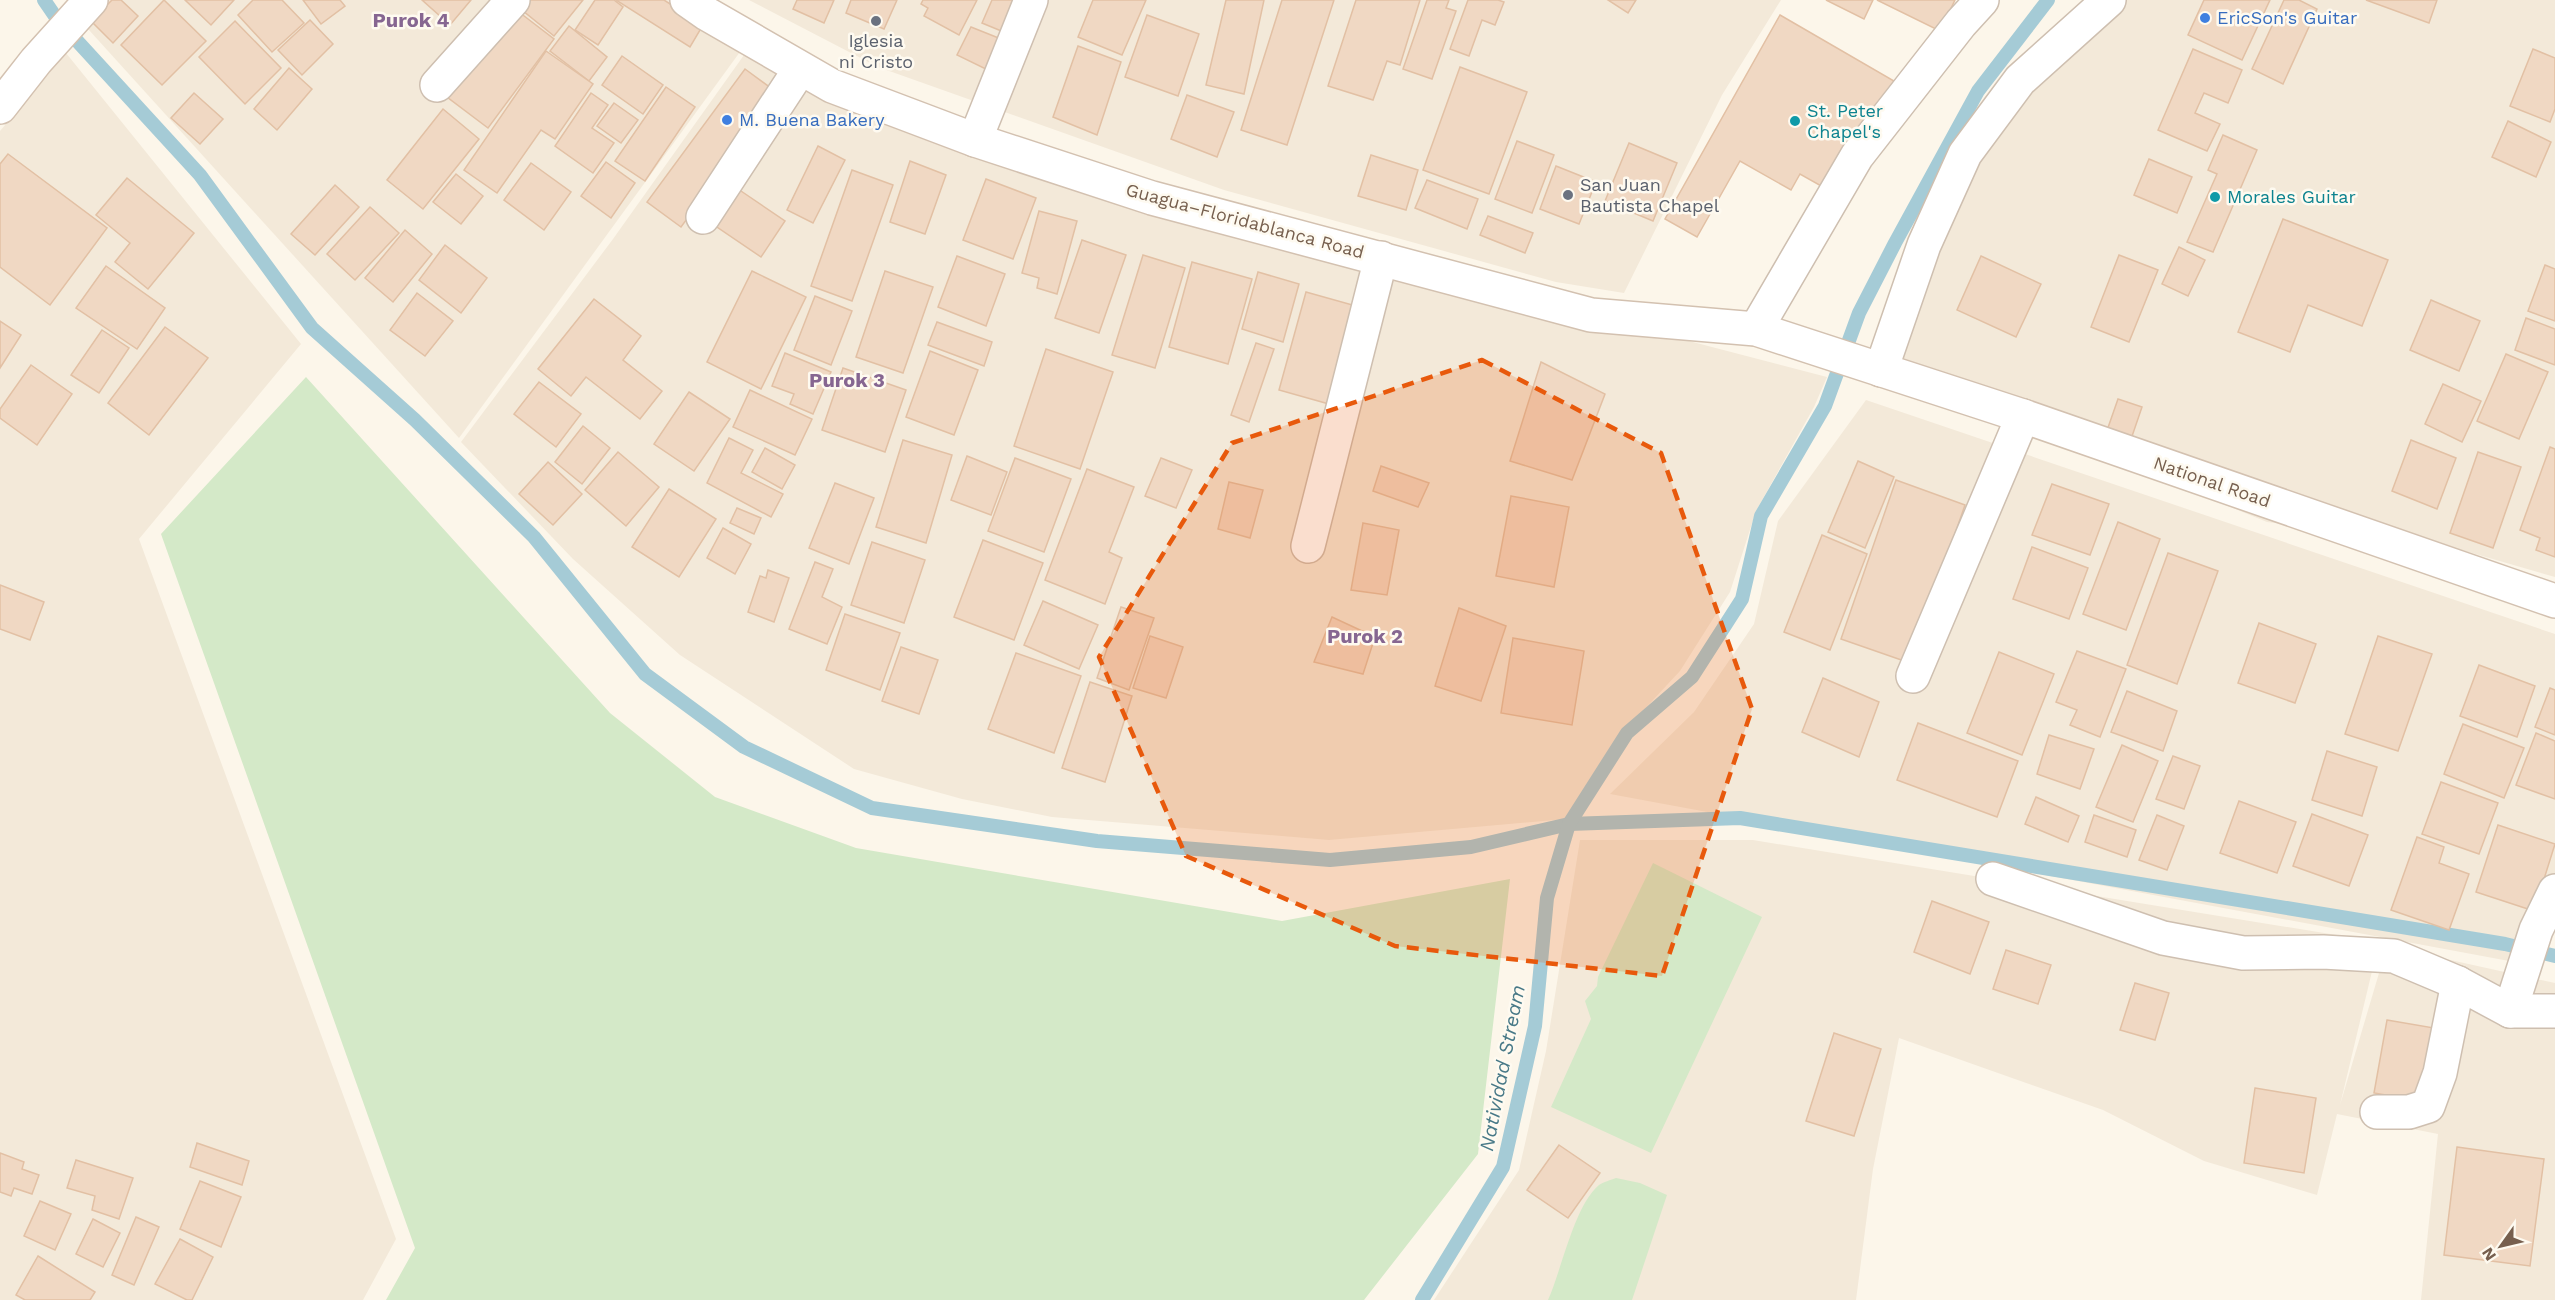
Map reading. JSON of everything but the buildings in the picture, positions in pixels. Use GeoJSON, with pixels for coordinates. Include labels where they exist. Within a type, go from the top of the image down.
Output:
{"type":"FeatureCollection","features":[{"type":"Feature","properties":{"kind":"street"},"geometry":{"type":"LineString","coordinates":[[0,107],[36,61],[91,0]]}},
{"type":"Feature","properties":{"kind":"street"},"geometry":{"type":"LineString","coordinates":[[437,86],[513,0]]}},
{"type":"Feature","properties":{"kind":"street","name":"Guagua–Floridablanca Road"},"geometry":{"type":"LineString","coordinates":[[687,0],[707,14],[832,86],[975,140],[1152,198],[1591,315],[1756,329],[1874,368]]}},
{"type":"Feature","properties":{"kind":"street"},"geometry":{"type":"LineString","coordinates":[[975,140],[1031,0]]}},
{"type":"Feature","properties":{"kind":"street"},"geometry":{"type":"LineString","coordinates":[[1756,329],[1857,156],[1961,22],[1982,0]]}},
{"type":"Feature","properties":{"kind":"street"},"geometry":{"type":"LineString","coordinates":[[1874,368],[1924,245],[1965,154],[2020,80],[2109,0]]}},
{"type":"Feature","properties":{"kind":"street"},"geometry":{"type":"LineString","coordinates":[[704,217],[800,69]]}},
{"type":"Feature","properties":{"kind":"street"},"geometry":{"type":"LineString","coordinates":[[1308,546],[1381,258]]}},
{"type":"Feature","properties":{"kind":"street","name":"National Road"},"geometry":{"type":"LineString","coordinates":[[1874,368],[2023,416],[2555,601]]}},
{"type":"Feature","properties":{"kind":"street"},"geometry":{"type":"LineString","coordinates":[[1913,676],[2023,416]]}},
{"type":"Feature","properties":{"kind":"street"},"geometry":{"type":"LineString","coordinates":[[1993,879],[2163,938],[2243,952],[2323,952],[2394,956],[2458,984],[2510,1011],[2555,1011]]}},
{"type":"Feature","properties":{"kind":"street"},"geometry":{"type":"LineString","coordinates":[[2510,1011],[2536,930],[2555,891]]}},
{"type":"Feature","properties":{"kind":"street"},"geometry":{"type":"LineString","coordinates":[[2376,1112],[2409,1112],[2428,1106],[2440,1073],[2458,984]]}},
{"type":"Feature","properties":{"kind":"highlighted area"},"geometry":{"type":"Polygon","coordinates":[[[1482,360],[1661,453],[1752,709],[1662,976],[1395,946],[1186,856],[1099,657],[1232,443],[1482,360]]]}},
{"type":"Feature","properties":{"kind":"shaded area","name":"Purok 4"},"geometry":{"type":"Polygon","coordinates":[[[99,0],[683,0],[745,45],[459,438],[79,19],[99,0]]]}},
{"type":"Feature","properties":{"kind":"shaded area"},"geometry":{"type":"Polygon","coordinates":[[[749,0],[1781,0],[1722,95],[1624,293],[1556,282],[1224,190],[878,67],[749,0]]]}},
{"type":"Feature","properties":{"kind":"shaded area"},"geometry":{"type":"Polygon","coordinates":[[[2109,0],[2555,0],[2555,577],[2441,544],[2267,522],[2018,420],[1866,364],[1981,119],[2109,0]]]}},
{"type":"Feature","properties":{"kind":"shaded area"},"geometry":{"type":"Polygon","coordinates":[[[749,48],[1190,211],[1827,377],[1814,407],[1756,511],[1730,592],[1680,671],[1627,728],[1566,819],[1329,840],[1052,817],[962,799],[854,769],[680,655],[573,559],[461,442],[613,239],[749,48]]]}},
{"type":"Feature","properties":{"kind":"shaded area"},"geometry":{"type":"Polygon","coordinates":[[[66,53],[301,344],[139,539],[396,1239],[363,1300],[0,1300],[0,131],[66,53]]]}},
{"type":"Feature","properties":{"kind":"shaded area"},"geometry":{"type":"Polygon","coordinates":[[[1866,400],[2555,634],[2555,915],[2536,966],[1610,794],[1694,712],[1754,624],[1778,521],[1866,400]]]}},
{"type":"Feature","properties":{"kind":"shaded area"},"geometry":{"type":"Polygon","coordinates":[[[1580,840],[1753,840],[2379,942],[2340,1105],[2387,946],[2555,983],[2555,1300],[2421,1300],[2438,1134],[2337,1114],[2317,1195],[2204,1161],[2103,1110],[1899,1038],[1873,1169],[1856,1300],[1434,1300],[1519,1170],[1546,1051],[1580,840]]]}},
{"type":"Feature","properties":{"kind":"green space"},"geometry":{"type":"Polygon","coordinates":[[[306,377],[610,713],[715,797],[856,848],[1282,921],[1510,879],[1478,1154],[1364,1300],[386,1300],[415,1248],[161,534],[306,377]]]}},
{"type":"Feature","properties":{"kind":"green space"},"geometry":{"type":"Polygon","coordinates":[[[1653,863],[1762,917],[1651,1153],[1551,1107],[1591,1019],[1585,1001],[1597,986],[1598,977],[1653,863]]]}},
{"type":"Feature","properties":{"kind":"green space"},"geometry":{"type":"Polygon","coordinates":[[[1616,1178],[1640,1183],[1667,1195],[1632,1300],[1548,1300],[1582,1207],[1599,1185],[1616,1178]]]}},
{"type":"Feature","properties":{"kind":"waterway"},"geometry":{"type":"LineString","coordinates":[[44,0],[57,19],[200,175],[312,328],[415,420],[534,537],[645,674],[744,747],[872,808],[1097,841],[1330,860],[1471,847],[1569,824],[1740,818],[2505,944],[2555,956]]}},
{"type":"Feature","properties":{"kind":"waterway","name":"Natividad Stream"},"geometry":{"type":"LineString","coordinates":[[1422,1300],[1503,1167],[1535,1026],[1547,898],[1569,824],[1627,733],[1692,677],[1742,599],[1761,516],[1825,406],[1859,313],[1978,91],[2048,0]]}},
{"type":"Feature","properties":{"kind":"place","name":"EricSon's Guitar"},"geometry":{"type":"Point","coordinates":[2205,18]}},
{"type":"Feature","properties":{"kind":"place","name":"Iglesia ni Cristo"},"geometry":{"type":"Point","coordinates":[876,21]}},
{"type":"Feature","properties":{"kind":"place","name":"M. Buena Bakery"},"geometry":{"type":"Point","coordinates":[727,120]}},
{"type":"Feature","properties":{"kind":"place","name":"St. Peter Chapel's"},"geometry":{"type":"Point","coordinates":[1795,121]}},
{"type":"Feature","properties":{"kind":"place","name":"San Juan Bautista Chapel"},"geometry":{"type":"Point","coordinates":[1568,195]}},
{"type":"Feature","properties":{"kind":"place","name":"Morales Guitar"},"geometry":{"type":"Point","coordinates":[2215,197]}},
{"type":"Feature","properties":{"kind":"district","name":"Purok 4"},"geometry":{"type":"Point","coordinates":[411,20]}},
{"type":"Feature","properties":{"kind":"district","name":"Purok 3"},"geometry":{"type":"Point","coordinates":[847,380]}},
{"type":"Feature","properties":{"kind":"district","name":"Purok 2"},"geometry":{"type":"Point","coordinates":[1365,636]}}]}
